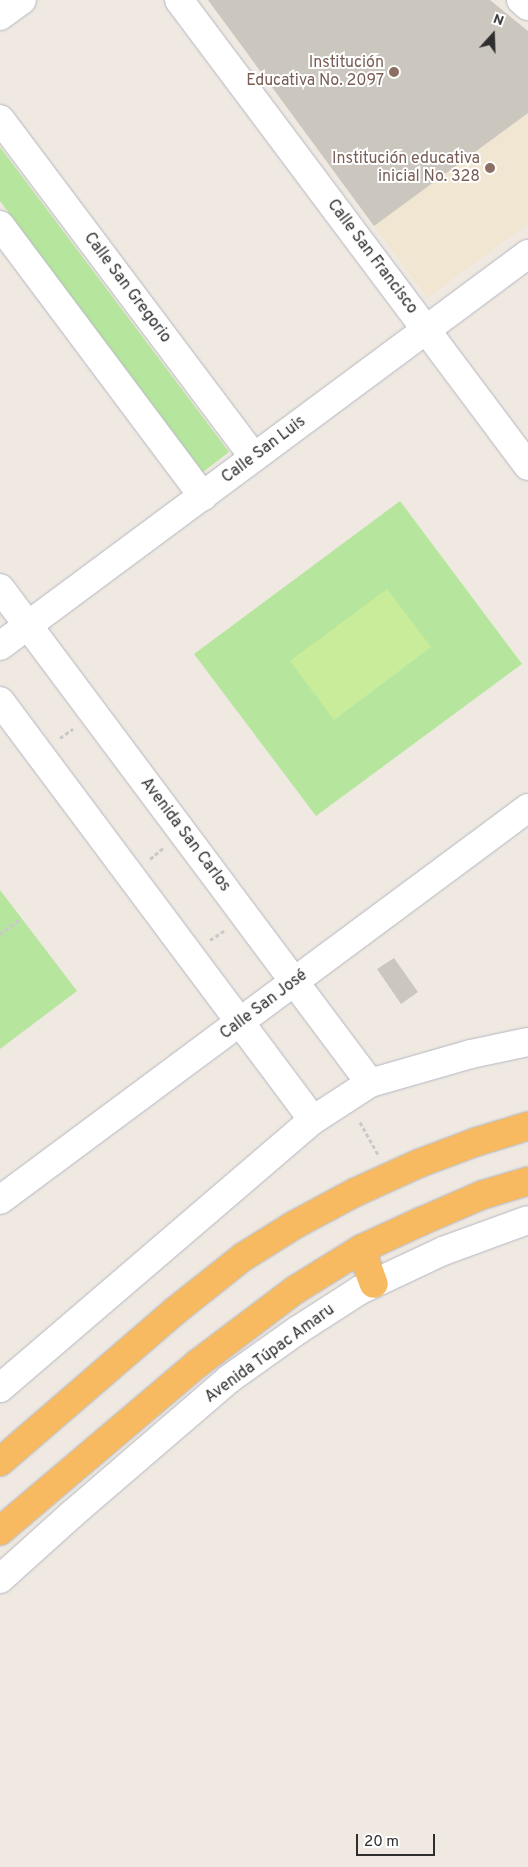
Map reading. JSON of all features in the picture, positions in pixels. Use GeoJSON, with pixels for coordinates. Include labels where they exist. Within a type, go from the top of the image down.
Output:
{"type":"FeatureCollection","features":[{"type":"Feature","properties":{"kind":"highway"},"geometry":{"type":"LineString","coordinates":[[0,1462],[175,1310],[243,1257],[356,1192],[476,1142],[528,1126]]}},
{"type":"Feature","properties":{"kind":"highway","name":"Avenida Túpac Amaru"},"geometry":{"type":"LineString","coordinates":[[0,1531],[197,1364],[295,1290],[361,1249],[482,1195],[528,1180]]}},
{"type":"Feature","properties":{"kind":"highway"},"geometry":{"type":"LineString","coordinates":[[361,1249],[374,1284]]}},
{"type":"Feature","properties":{"kind":"street"},"geometry":{"type":"LineString","coordinates":[[0,16],[22,0]]}},
{"type":"Feature","properties":{"kind":"street","name":"Calle San Francisco"},"geometry":{"type":"LineString","coordinates":[[179,0],[528,466]]}},
{"type":"Feature","properties":{"kind":"street"},"geometry":{"type":"LineString","coordinates":[[521,0],[528,6]]}},
{"type":"Feature","properties":{"kind":"street","name":"Calle San Gregorio"},"geometry":{"type":"LineString","coordinates":[[0,120],[254,458]]}},
{"type":"Feature","properties":{"kind":"street"},"geometry":{"type":"LineString","coordinates":[[0,225],[203,496]]}},
{"type":"Feature","properties":{"kind":"street","name":"Calle San Luis"},"geometry":{"type":"LineString","coordinates":[[0,646],[528,254]]}},
{"type":"Feature","properties":{"kind":"street","name":"Avenida San Carlos"},"geometry":{"type":"LineString","coordinates":[[0,588],[370,1083]]}},
{"type":"Feature","properties":{"kind":"street"},"geometry":{"type":"LineString","coordinates":[[0,701],[313,1120]]}},
{"type":"Feature","properties":{"kind":"street","name":"Calle San José"},"geometry":{"type":"LineString","coordinates":[[0,1200],[528,808]]}},
{"type":"Feature","properties":{"kind":"street"},"geometry":{"type":"LineString","coordinates":[[0,1388],[313,1120],[346,1098],[370,1083],[471,1054],[528,1042]]}},
{"type":"Feature","properties":{"kind":"street","name":"Avenida Túpac Amaru"},"geometry":{"type":"LineString","coordinates":[[0,1579],[229,1379],[298,1330],[360,1290],[443,1252],[528,1220]]}},
{"type":"Feature","properties":{"kind":"path"},"geometry":{"type":"LineString","coordinates":[[39,754],[94,714]]}},
{"type":"Feature","properties":{"kind":"path"},"geometry":{"type":"LineString","coordinates":[[130,875],[183,832]]}},
{"type":"Feature","properties":{"kind":"path"},"geometry":{"type":"LineString","coordinates":[[190,955],[245,916]]}},
{"type":"Feature","properties":{"kind":"path"},"geometry":{"type":"LineString","coordinates":[[0,934],[22,918]]}},
{"type":"Feature","properties":{"kind":"path"},"geometry":{"type":"LineString","coordinates":[[346,1098],[391,1176]]}},
{"type":"Feature","properties":{"kind":"shaded area","name":"Institución educativa inicial No. 328"},"geometry":{"type":"Polygon","coordinates":[[[528,113],[528,224],[427,298],[374,226],[528,113]]]}},
{"type":"Feature","properties":{"kind":"green space"},"geometry":{"type":"Polygon","coordinates":[[[0,147],[229,452],[203,472],[0,201],[0,147]]]}},
{"type":"Feature","properties":{"kind":"green space"},"geometry":{"type":"Polygon","coordinates":[[[400,501],[522,664],[316,816],[194,654],[400,501]]]}},
{"type":"Feature","properties":{"kind":"green space"},"geometry":{"type":"Polygon","coordinates":[[[387,589],[431,647],[334,720],[290,661],[387,589]]]}},
{"type":"Feature","properties":{"kind":"green space"},"geometry":{"type":"Polygon","coordinates":[[[0,890],[77,991],[0,1049],[0,890]]]}},
{"type":"Feature","properties":{"kind":"building","name":"Institución Educativa No. 2097"},"geometry":{"type":"Polygon","coordinates":[[[208,0],[490,0],[528,31],[528,113],[374,226],[208,0]]]}},
{"type":"Feature","properties":{"kind":"building"},"geometry":{"type":"Polygon","coordinates":[[[394,958],[418,992],[401,1004],[377,969],[394,958]]]}},
{"type":"Feature","properties":{"kind":"place","name":"Institución Educativa No. 2097"},"geometry":{"type":"Point","coordinates":[394,72]}},
{"type":"Feature","properties":{"kind":"place","name":"Institución educativa inicial No. 328"},"geometry":{"type":"Point","coordinates":[490,168]}}]}
